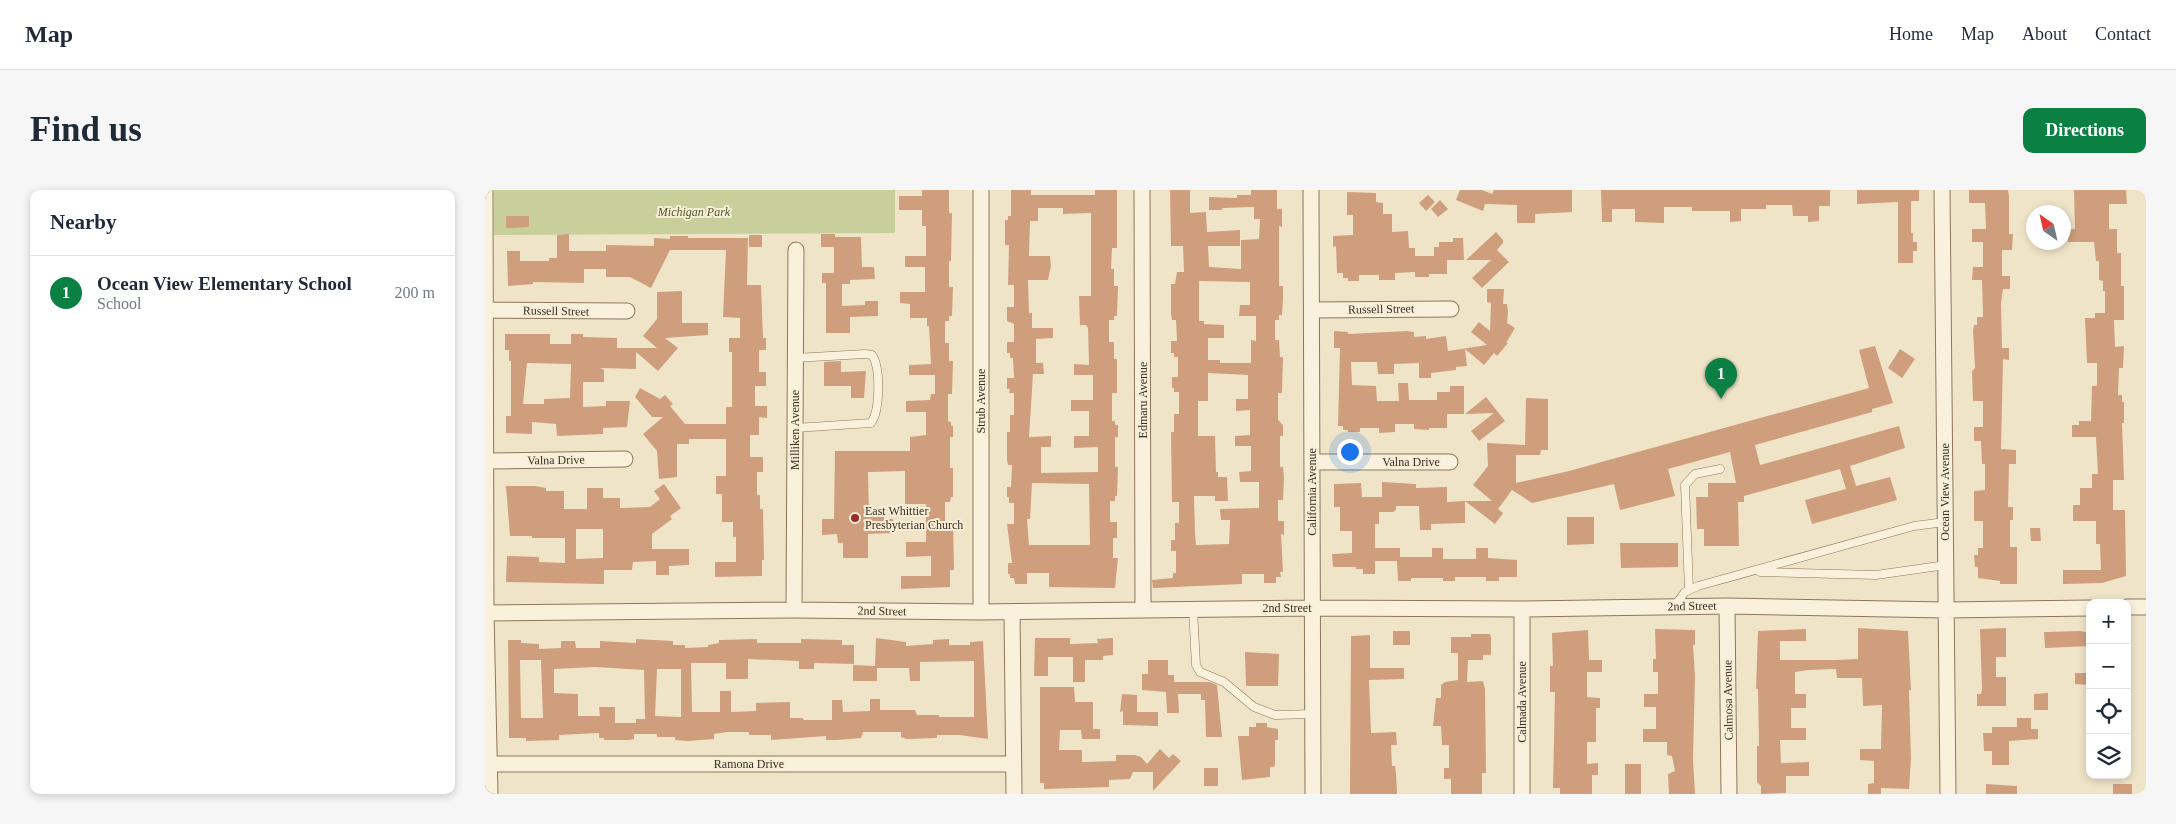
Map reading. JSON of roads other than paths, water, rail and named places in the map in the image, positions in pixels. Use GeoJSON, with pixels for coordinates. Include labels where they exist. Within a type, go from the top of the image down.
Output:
{"type":"FeatureCollection","features":[{"type":"Feature","properties":{"kind":"street"},"geometry":{"type":"LineString","coordinates":[[485,190],[486,613],[490,794]]}},
{"type":"Feature","properties":{"kind":"street","name":"Strub Avenue"},"geometry":{"type":"LineString","coordinates":[[981,190],[981,612]]}},
{"type":"Feature","properties":{"kind":"street","name":"Edmaru Avenue"},"geometry":{"type":"LineString","coordinates":[[1142,190],[1143,609]]}},
{"type":"Feature","properties":{"kind":"street","name":"California Avenue"},"geometry":{"type":"LineString","coordinates":[[1311,190],[1313,794]]}},
{"type":"Feature","properties":{"kind":"street","name":"Ocean View Avenue"},"geometry":{"type":"LineString","coordinates":[[1942,190],[1948,794]]}},
{"type":"Feature","properties":{"kind":"street","name":"Milliken Avenue"},"geometry":{"type":"LineString","coordinates":[[794,610],[796,250]]}},
{"type":"Feature","properties":{"kind":"street","name":"Russell Street"},"geometry":{"type":"LineString","coordinates":[[1311,310],[1451,308]]}},
{"type":"Feature","properties":{"kind":"street","name":"Russell Street"},"geometry":{"type":"LineString","coordinates":[[485,310],[627,311]]}},
{"type":"Feature","properties":{"kind":"street","name":"Valna Drive"},"geometry":{"type":"LineString","coordinates":[[487,461],[625,459]]}},
{"type":"Feature","properties":{"kind":"street","name":"Valna Drive"},"geometry":{"type":"LineString","coordinates":[[1312,462],[1450,462]]}},
{"type":"Feature","properties":{"kind":"street","name":"2nd Street"},"geometry":{"type":"LineString","coordinates":[[486,613],[794,610],[1012,612],[1143,609],[1521,609],[1727,606],[1946,610],[2086,608]]}},
{"type":"Feature","properties":{"kind":"street","name":"Calmosa Avenue"},"geometry":{"type":"LineString","coordinates":[[1727,606],[1729,794]]}},
{"type":"Feature","properties":{"kind":"street"},"geometry":{"type":"LineString","coordinates":[[2131,607],[2146,607]]}},
{"type":"Feature","properties":{"kind":"street","name":"Calmada Avenue"},"geometry":{"type":"LineString","coordinates":[[1521,609],[1522,794]]}},
{"type":"Feature","properties":{"kind":"street"},"geometry":{"type":"LineString","coordinates":[[1012,612],[1014,794]]}},
{"type":"Feature","properties":{"kind":"street","name":"Ramona Drive"},"geometry":{"type":"LineString","coordinates":[[488,764],[1013,764]]}},
{"type":"Feature","properties":{"kind":"lane"},"geometry":{"type":"LineString","coordinates":[[795,358],[872,355],[877,368],[877,405],[875,418],[871,423],[795,428]]}},
{"type":"Feature","properties":{"kind":"lane"},"geometry":{"type":"LineString","coordinates":[[1689,590],[1685,485],[1695,474],[1720,469]]}},
{"type":"Feature","properties":{"kind":"lane"},"geometry":{"type":"LineString","coordinates":[[1674,607],[1689,590],[1698,586],[1914,526],[1945,522]]}},
{"type":"Feature","properties":{"kind":"lane"},"geometry":{"type":"LineString","coordinates":[[1750,572],[1876,574],[1945,565]]}},
{"type":"Feature","properties":{"kind":"lane"},"geometry":{"type":"LineString","coordinates":[[1193,609],[1196,666],[1200,672],[1224,682],[1254,707],[1275,715],[1313,714]]}},
{"type":"Feature","properties":{"kind":"place","name":"Ocean View Elementary School"},"geometry":{"type":"Point","coordinates":[1721,399]}},
{"type":"Feature","properties":{"kind":"place","name":"East Whittier Presbyterian Church"},"geometry":{"type":"Point","coordinates":[855,518]}},
{"type":"Feature","properties":{"kind":"park label","name":"Michigan Park"},"geometry":{"type":"Point","coordinates":[694,212]}}]}
